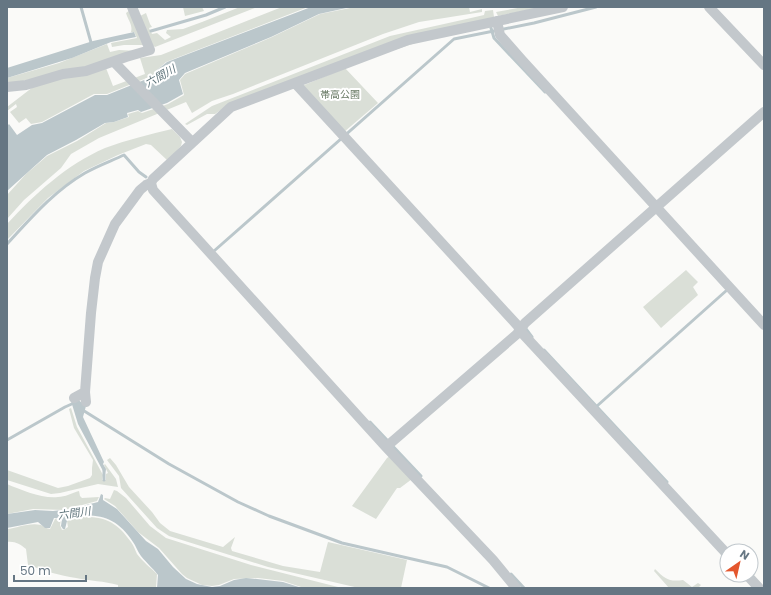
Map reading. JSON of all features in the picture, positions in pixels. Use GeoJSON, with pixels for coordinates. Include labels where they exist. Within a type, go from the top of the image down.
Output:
{"type":"FeatureCollection","features":[{"type":"Feature","properties":{"kind":"street"},"geometry":{"type":"LineString","coordinates":[[7,87],[26,85],[63,74],[86,71],[116,64],[150,50],[132,7]]}},
{"type":"Feature","properties":{"kind":"street"},"geometry":{"type":"LineString","coordinates":[[74,398],[85,397],[95,278],[98,262],[115,224],[140,190],[151,183],[153,179],[231,107],[408,40],[498,27],[563,7]]}},
{"type":"Feature","properties":{"kind":"street"},"geometry":{"type":"LineString","coordinates":[[709,7],[764,65]]}},
{"type":"Feature","properties":{"kind":"street"},"geometry":{"type":"LineString","coordinates":[[498,27],[543,83],[654,209],[764,325]]}},
{"type":"Feature","properties":{"kind":"street"},"geometry":{"type":"LineString","coordinates":[[116,64],[192,142]]}},
{"type":"Feature","properties":{"kind":"street"},"geometry":{"type":"LineString","coordinates":[[295,83],[719,545]]}},
{"type":"Feature","properties":{"kind":"street"},"geometry":{"type":"LineString","coordinates":[[389,444],[517,334],[525,323],[764,112]]}},
{"type":"Feature","properties":{"kind":"street"},"geometry":{"type":"LineString","coordinates":[[151,183],[152,190],[389,444],[493,560],[516,588]]}},
{"type":"Feature","properties":{"kind":"green space"},"geometry":{"type":"Polygon","coordinates":[[[183,7],[202,7],[204,11],[185,16],[183,7]]]}},
{"type":"Feature","properties":{"kind":"green space"},"geometry":{"type":"Polygon","coordinates":[[[240,7],[257,7],[155,47],[152,45],[140,16],[146,13],[152,27],[149,28],[152,34],[157,33],[165,40],[171,37],[166,33],[167,30],[183,29],[240,7]]]}},
{"type":"Feature","properties":{"kind":"green space"},"geometry":{"type":"Polygon","coordinates":[[[282,7],[308,7],[166,62],[154,75],[107,94],[94,94],[42,122],[31,124],[26,118],[19,123],[10,112],[17,107],[16,104],[7,111],[7,107],[33,87],[48,81],[106,68],[113,86],[145,74],[140,58],[161,55],[282,7]]]}},
{"type":"Feature","properties":{"kind":"green space"},"geometry":{"type":"Polygon","coordinates":[[[355,7],[469,7],[470,12],[482,9],[482,12],[419,22],[383,34],[212,101],[192,113],[186,102],[99,138],[71,154],[61,168],[24,200],[7,219],[7,195],[26,174],[47,156],[77,141],[106,123],[129,117],[128,114],[138,111],[142,113],[168,104],[184,95],[180,80],[185,74],[272,37],[320,14],[355,7]]]}},
{"type":"Feature","properties":{"kind":"green space"},"geometry":{"type":"Polygon","coordinates":[[[523,7],[542,7],[498,16],[496,12],[523,7]]]}},
{"type":"Feature","properties":{"kind":"green space"},"geometry":{"type":"Polygon","coordinates":[[[130,10],[145,45],[124,45],[112,47],[111,43],[137,38],[134,32],[131,32],[131,25],[126,13],[130,10]]]}},
{"type":"Feature","properties":{"kind":"green space"},"geometry":{"type":"Polygon","coordinates":[[[493,10],[494,17],[228,105],[215,114],[207,114],[187,125],[185,124],[212,106],[390,36],[484,15],[485,11],[493,10]]]}},
{"type":"Feature","properties":{"kind":"green space"},"geometry":{"type":"Polygon","coordinates":[[[107,44],[110,52],[119,50],[139,51],[93,67],[7,84],[7,78],[59,63],[107,44]]]}},
{"type":"Feature","properties":{"kind":"green space","name":"帯高公園"},"geometry":{"type":"Polygon","coordinates":[[[345,68],[378,103],[344,132],[302,86],[345,68]]]}},
{"type":"Feature","properties":{"kind":"green space"},"geometry":{"type":"Polygon","coordinates":[[[172,129],[180,137],[182,142],[181,146],[168,161],[151,145],[146,144],[84,171],[48,198],[7,240],[7,224],[40,191],[77,163],[105,148],[138,137],[172,129]]]}},
{"type":"Feature","properties":{"kind":"green space"},"geometry":{"type":"Polygon","coordinates":[[[686,270],[698,282],[693,287],[698,295],[661,328],[643,307],[686,270]]]}},
{"type":"Feature","properties":{"kind":"green space"},"geometry":{"type":"Polygon","coordinates":[[[71,408],[77,427],[103,475],[102,480],[106,480],[106,474],[108,473],[104,465],[105,464],[116,479],[118,487],[98,484],[51,494],[7,480],[7,470],[58,488],[90,478],[92,475],[93,460],[74,428],[69,409],[71,408]]]}},
{"type":"Feature","properties":{"kind":"green space"},"geometry":{"type":"Polygon","coordinates":[[[390,456],[412,479],[400,488],[397,488],[376,519],[352,506],[390,456]]]}},
{"type":"Feature","properties":{"kind":"green space"},"geometry":{"type":"Polygon","coordinates":[[[110,458],[129,487],[160,523],[170,531],[223,547],[235,537],[231,548],[232,551],[283,566],[320,572],[328,542],[407,560],[401,588],[359,588],[268,567],[169,536],[157,528],[121,488],[119,476],[107,460],[110,458]]]}},
{"type":"Feature","properties":{"kind":"green space"},"geometry":{"type":"Polygon","coordinates":[[[7,484],[32,494],[46,497],[61,497],[79,491],[82,498],[99,497],[97,501],[64,510],[33,509],[7,514],[7,484]]]}},
{"type":"Feature","properties":{"kind":"green space"},"geometry":{"type":"Polygon","coordinates":[[[114,490],[126,498],[150,526],[166,538],[251,565],[342,588],[304,588],[283,581],[258,578],[234,579],[212,586],[202,585],[182,574],[159,548],[138,532],[115,506],[104,499],[110,499],[114,490]]]}},
{"type":"Feature","properties":{"kind":"green space"},"geometry":{"type":"Polygon","coordinates":[[[81,517],[104,519],[121,530],[132,544],[139,557],[157,574],[156,588],[118,588],[118,585],[70,577],[46,571],[28,565],[26,549],[17,543],[7,542],[7,529],[37,524],[50,529],[55,519],[61,519],[60,525],[62,530],[68,527],[67,521],[69,518],[81,517]]]}},
{"type":"Feature","properties":{"kind":"green space"},"geometry":{"type":"Polygon","coordinates":[[[655,569],[668,579],[674,581],[683,580],[692,587],[698,583],[701,585],[698,588],[669,588],[654,571],[655,569]]]}},
{"type":"Feature","properties":{"kind":"water","name":"六間川"},"geometry":{"type":"Polygon","coordinates":[[[311,7],[351,7],[319,14],[271,37],[185,73],[179,80],[183,94],[167,103],[141,112],[138,110],[127,113],[128,117],[114,122],[105,123],[47,155],[7,191],[7,126],[9,124],[17,135],[32,125],[42,123],[95,95],[107,95],[154,76],[157,70],[167,62],[311,7]]]}},
{"type":"Feature","properties":{"kind":"water"},"geometry":{"type":"Polygon","coordinates":[[[134,32],[136,37],[111,42],[72,58],[7,78],[7,68],[93,41],[134,32]]]}},
{"type":"Feature","properties":{"kind":"water"},"geometry":{"type":"Polygon","coordinates":[[[76,398],[86,406],[83,417],[104,462],[103,464],[106,469],[105,473],[78,424],[71,401],[76,398]]]}},
{"type":"Feature","properties":{"kind":"water","name":"六間川"},"geometry":{"type":"Polygon","coordinates":[[[101,494],[103,495],[103,500],[117,509],[146,541],[158,549],[173,567],[186,579],[197,584],[212,587],[246,578],[283,582],[302,588],[157,588],[158,575],[138,552],[127,533],[113,522],[97,516],[68,517],[65,529],[61,526],[62,519],[54,518],[50,528],[45,528],[38,522],[7,528],[7,514],[35,510],[53,511],[70,509],[98,502],[101,494]]]}},
{"type":"Feature","properties":{"kind":"waterway"},"geometry":{"type":"LineString","coordinates":[[81,7],[92,46]]}},
{"type":"Feature","properties":{"kind":"waterway"},"geometry":{"type":"LineString","coordinates":[[151,31],[206,15],[225,7]]}},
{"type":"Feature","properties":{"kind":"waterway"},"geometry":{"type":"LineString","coordinates":[[214,251],[454,39],[534,23],[596,7]]}},
{"type":"Feature","properties":{"kind":"waterway"},"geometry":{"type":"LineString","coordinates":[[491,28],[494,38],[545,92]]}},
{"type":"Feature","properties":{"kind":"waterway"},"geometry":{"type":"LineString","coordinates":[[7,244],[34,215],[63,188],[94,168],[124,155],[139,172],[146,177]]}},
{"type":"Feature","properties":{"kind":"waterway"},"geometry":{"type":"LineString","coordinates":[[597,406],[727,290]]}},
{"type":"Feature","properties":{"kind":"waterway"},"geometry":{"type":"LineString","coordinates":[[526,329],[532,337]]}},
{"type":"Feature","properties":{"kind":"waterway"},"geometry":{"type":"LineString","coordinates":[[544,350],[667,482]]}},
{"type":"Feature","properties":{"kind":"waterway"},"geometry":{"type":"LineString","coordinates":[[7,440],[65,407],[74,403],[75,404]]}},
{"type":"Feature","properties":{"kind":"waterway"},"geometry":{"type":"LineString","coordinates":[[81,409],[169,464],[238,502],[269,516],[342,543],[447,567],[489,588]]}},
{"type":"Feature","properties":{"kind":"waterway"},"geometry":{"type":"LineString","coordinates":[[370,422],[421,476]]}},
{"type":"Feature","properties":{"kind":"waterway"},"geometry":{"type":"LineString","coordinates":[[104,470],[104,480]]}},
{"type":"Feature","properties":{"kind":"waterway"},"geometry":{"type":"LineString","coordinates":[[511,574],[524,588]]}}]}
